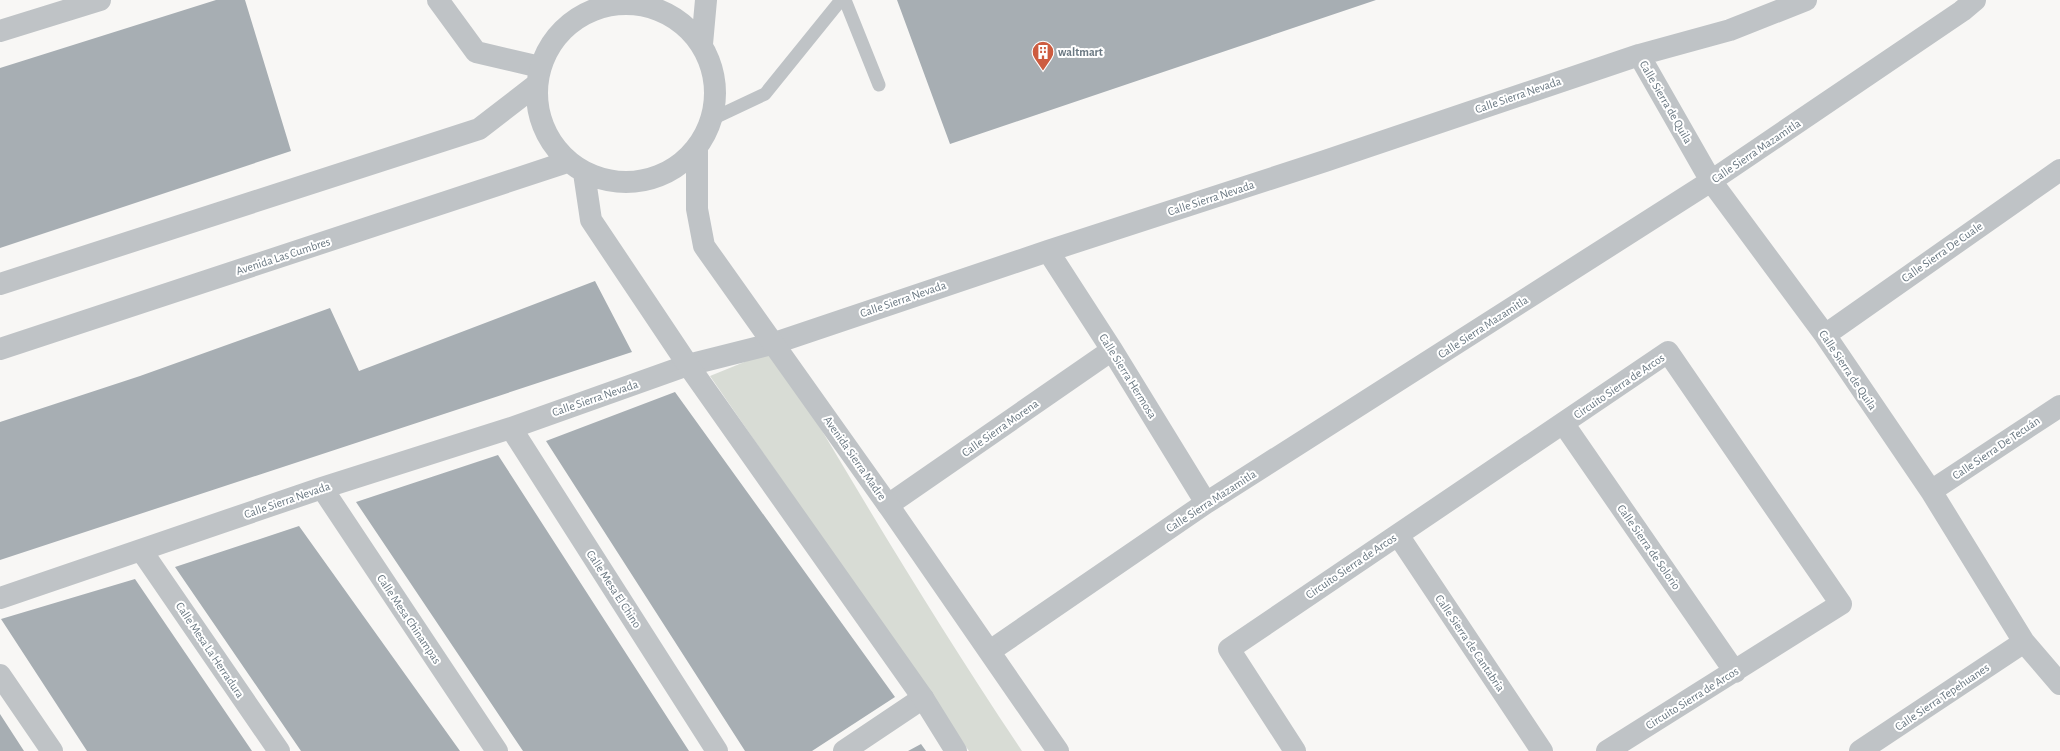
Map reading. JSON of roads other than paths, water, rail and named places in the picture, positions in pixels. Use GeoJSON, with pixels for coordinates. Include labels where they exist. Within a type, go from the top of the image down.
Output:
{"type":"FeatureCollection","features":[{"type":"Feature","properties":{"kind":"street"},"geometry":{"type":"LineString","coordinates":[[0,31],[100,0]]}},
{"type":"Feature","properties":{"kind":"street"},"geometry":{"type":"LineString","coordinates":[[438,0],[476,52],[538,76]]}},
{"type":"Feature","properties":{"kind":"street"},"geometry":{"type":"LineString","coordinates":[[702,44],[706,0]]}},
{"type":"Feature","properties":{"kind":"street","name":"Calle Sierra Nevada"},"geometry":{"type":"LineString","coordinates":[[0,598],[322,488],[511,428],[688,365],[774,343],[1048,251],[1325,161],[1639,55],[1730,30],[1806,0]]}},
{"type":"Feature","properties":{"kind":"street","name":"Calle Sierra Mazamitla"},"geometry":{"type":"LineString","coordinates":[[990,651],[1206,503],[1711,181],[1962,11],[1975,0]]}},
{"type":"Feature","properties":{"kind":"street"},"geometry":{"type":"LineString","coordinates":[[0,284],[479,129],[538,76],[556,36],[584,14],[618,2],[650,6],[679,20],[702,44],[714,69],[717,98],[714,118],[697,150],[664,175],[624,184],[575,167],[548,140],[538,113],[538,76]]}},
{"type":"Feature","properties":{"kind":"street","name":"Calle Sierra de Quila"},"geometry":{"type":"LineString","coordinates":[[1639,55],[1711,181],[1825,335],[1931,491],[2024,642],[2060,684]]}},
{"type":"Feature","properties":{"kind":"street","name":"Avenida Sierra Madre"},"geometry":{"type":"LineString","coordinates":[[697,150],[698,209],[704,246],[888,505],[1058,751]]}},
{"type":"Feature","properties":{"kind":"street"},"geometry":{"type":"LineString","coordinates":[[575,167],[592,220],[688,365],[923,698],[956,751]]}},
{"type":"Feature","properties":{"kind":"street","name":"Avenida Las Cumbres"},"geometry":{"type":"LineString","coordinates":[[0,349],[575,167]]}},
{"type":"Feature","properties":{"kind":"street","name":"Calle Sierra De Cuale"},"geometry":{"type":"LineString","coordinates":[[1825,335],[2060,170]]}},
{"type":"Feature","properties":{"kind":"street","name":"Calle Sierra Hermosa"},"geometry":{"type":"LineString","coordinates":[[1048,251],[1112,350],[1206,503]]}},
{"type":"Feature","properties":{"kind":"street","name":"Calle Sierra Morena"},"geometry":{"type":"LineString","coordinates":[[888,505],[1112,350]]}},
{"type":"Feature","properties":{"kind":"street","name":"Circuito Sierra de Arcos"},"geometry":{"type":"LineString","coordinates":[[1295,751],[1229,649],[1668,352],[1841,604],[1607,751]]}},
{"type":"Feature","properties":{"kind":"street","name":"Calle Sierra De Tecuán"},"geometry":{"type":"LineString","coordinates":[[1931,491],[2060,406]]}},
{"type":"Feature","properties":{"kind":"street","name":"Calle Sierra de Solorio"},"geometry":{"type":"LineString","coordinates":[[1563,423],[1735,672]]}},
{"type":"Feature","properties":{"kind":"street","name":"Calle Mesa El Chino"},"geometry":{"type":"LineString","coordinates":[[511,428],[717,751]]}},
{"type":"Feature","properties":{"kind":"street","name":"Calle Mesa Chinampas"},"geometry":{"type":"LineString","coordinates":[[322,488],[497,751]]}},
{"type":"Feature","properties":{"kind":"street","name":"Calle Sierra de Cantabria"},"geometry":{"type":"LineString","coordinates":[[1398,534],[1542,751]]}},
{"type":"Feature","properties":{"kind":"street","name":"Calle Mesa La Herradura"},"geometry":{"type":"LineString","coordinates":[[141,550],[279,751]]}},
{"type":"Feature","properties":{"kind":"street","name":"Calle Sierra Tepehuanes"},"geometry":{"type":"LineString","coordinates":[[1860,751],[2024,642]]}},
{"type":"Feature","properties":{"kind":"street"},"geometry":{"type":"LineString","coordinates":[[0,675],[52,751]]}},
{"type":"Feature","properties":{"kind":"street"},"geometry":{"type":"LineString","coordinates":[[844,751],[923,698]]}},
{"type":"Feature","properties":{"kind":"lane"},"geometry":{"type":"LineString","coordinates":[[714,118],[765,94],[841,0]]}},
{"type":"Feature","properties":{"kind":"lane"},"geometry":{"type":"LineString","coordinates":[[845,0],[879,85]]}},
{"type":"Feature","properties":{"kind":"place","name":"waltmart"},"geometry":{"type":"Point","coordinates":[1043,72]}}]}
